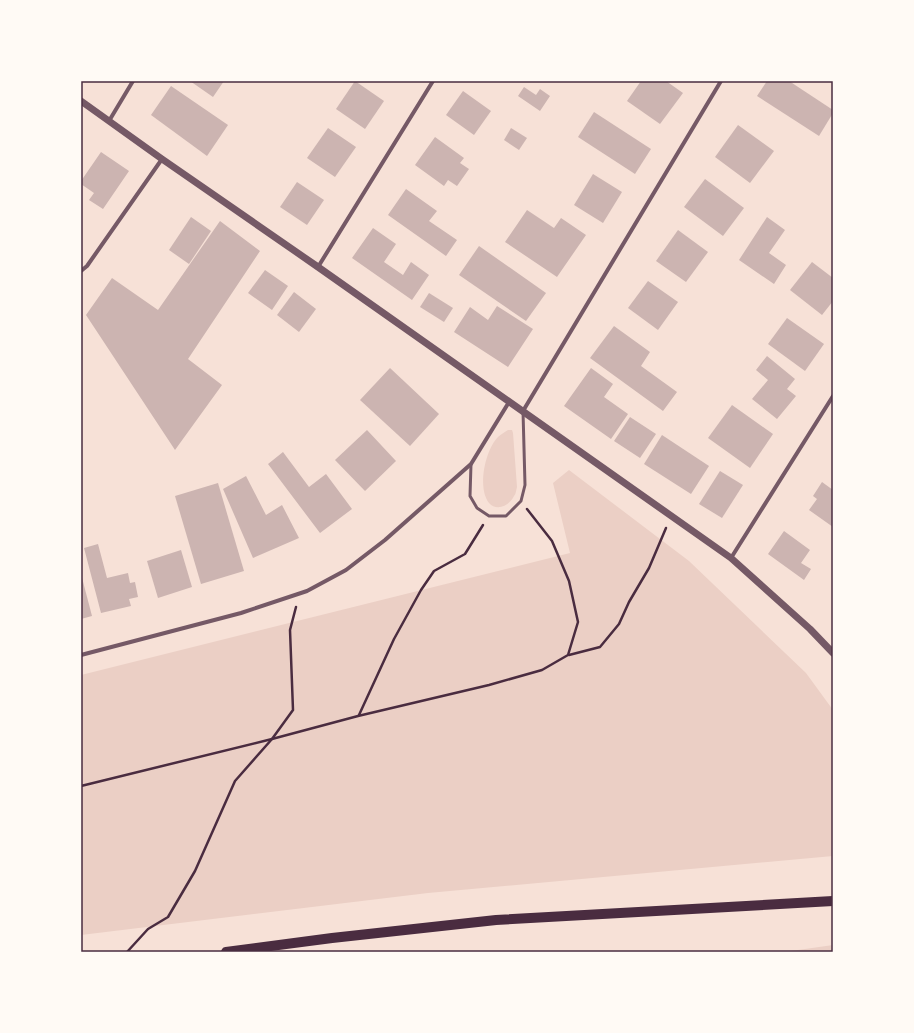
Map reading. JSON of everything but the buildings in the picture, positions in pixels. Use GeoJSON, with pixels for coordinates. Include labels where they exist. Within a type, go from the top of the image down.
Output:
{"type":"FeatureCollection","features":[{"type":"Feature","properties":{"kind":"main road"},"geometry":{"type":"LineString","coordinates":[[226,952],[332,938],[496,920],[833,901]]}},
{"type":"Feature","properties":{"kind":"street"},"geometry":{"type":"LineString","coordinates":[[109,121],[133,81]]}},
{"type":"Feature","properties":{"kind":"street"},"geometry":{"type":"LineString","coordinates":[[318,266],[433,81]]}},
{"type":"Feature","properties":{"kind":"street"},"geometry":{"type":"LineString","coordinates":[[523,411],[721,81]]}},
{"type":"Feature","properties":{"kind":"street"},"geometry":{"type":"LineString","coordinates":[[81,101],[162,159],[318,266],[731,558],[810,629],[833,653]]}},
{"type":"Feature","properties":{"kind":"street"},"geometry":{"type":"LineString","coordinates":[[81,271],[87,266],[162,159]]}},
{"type":"Feature","properties":{"kind":"street"},"geometry":{"type":"LineString","coordinates":[[731,558],[833,396]]}},
{"type":"Feature","properties":{"kind":"street"},"geometry":{"type":"LineString","coordinates":[[81,655],[241,613],[307,590],[346,570],[386,540],[471,464],[509,402]]}},
{"type":"Feature","properties":{"kind":"lane"},"geometry":{"type":"LineString","coordinates":[[471,464],[470,496],[477,508],[489,516],[506,516],[521,501],[526,485],[523,411]]}},
{"type":"Feature","properties":{"kind":"path"},"geometry":{"type":"LineString","coordinates":[[521,501],[552,541],[568,580],[578,622],[568,655]]}},
{"type":"Feature","properties":{"kind":"path"},"geometry":{"type":"LineString","coordinates":[[358,716],[394,639],[420,590],[434,571],[465,554],[489,516]]}},
{"type":"Feature","properties":{"kind":"path"},"geometry":{"type":"LineString","coordinates":[[81,786],[272,739],[358,716],[489,685],[542,670],[568,655],[600,646],[619,624],[629,602],[649,568],[671,516]]}},
{"type":"Feature","properties":{"kind":"path"},"geometry":{"type":"LineString","coordinates":[[127,952],[148,929],[168,917],[195,871],[235,781],[272,739],[293,710],[290,630],[299,593]]}},
{"type":"Feature","properties":{"kind":"shaded area"},"geometry":{"type":"Polygon","coordinates":[[[508,430],[512,430],[513,433],[517,487],[510,502],[506,505],[496,507],[489,503],[485,496],[483,479],[484,469],[493,443],[499,436],[508,430]]]}},
{"type":"Feature","properties":{"kind":"shaded area"},"geometry":{"type":"Polygon","coordinates":[[[569,470],[689,561],[806,673],[833,710],[833,856],[428,893],[81,935],[81,675],[570,553],[553,483],[569,470]]]}},
{"type":"Feature","properties":{"kind":"shaded area"},"geometry":{"type":"Polygon","coordinates":[[[833,945],[833,952],[784,952],[833,945]]]}}]}
